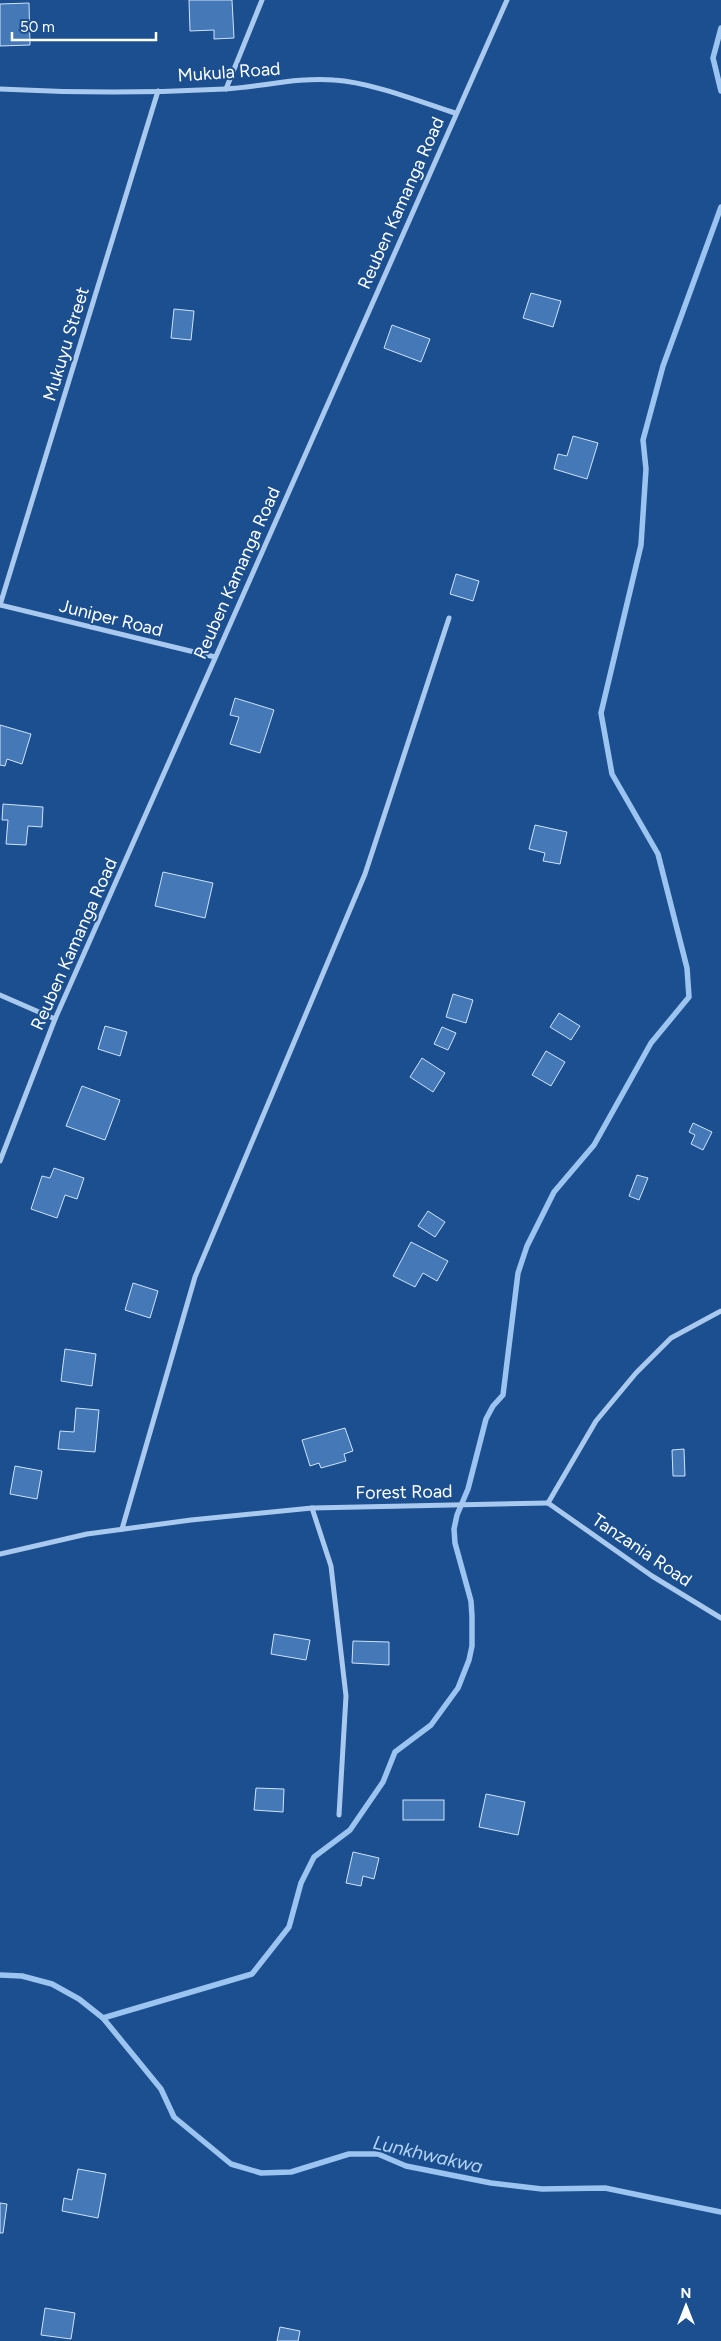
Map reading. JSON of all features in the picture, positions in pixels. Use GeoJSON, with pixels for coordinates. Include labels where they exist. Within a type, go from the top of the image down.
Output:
{"type":"FeatureCollection","features":[{"type":"Feature","properties":{"kind":"street"},"geometry":{"type":"LineString","coordinates":[[226,89],[262,0]]}},
{"type":"Feature","properties":{"kind":"street","name":"Reuben Kamanga Road"},"geometry":{"type":"LineString","coordinates":[[0,1161],[55,1019],[455,113],[507,0]]}},
{"type":"Feature","properties":{"kind":"street","name":"Mukula Road"},"geometry":{"type":"LineString","coordinates":[[0,89],[70,93],[158,91],[226,89],[303,80],[336,80],[409,98],[455,113]]}},
{"type":"Feature","properties":{"kind":"street","name":"Mukuyu Street"},"geometry":{"type":"LineString","coordinates":[[0,605],[158,91]]}},
{"type":"Feature","properties":{"kind":"street","name":"Juniper Road"},"geometry":{"type":"LineString","coordinates":[[0,605],[215,657]]}},
{"type":"Feature","properties":{"kind":"street"},"geometry":{"type":"LineString","coordinates":[[122,1529],[195,1277],[365,874],[449,618]]}},
{"type":"Feature","properties":{"kind":"street"},"geometry":{"type":"LineString","coordinates":[[0,995],[55,1019]]}},
{"type":"Feature","properties":{"kind":"street"},"geometry":{"type":"LineString","coordinates":[[548,1503],[596,1421],[636,1373],[671,1338],[721,1311]]}},
{"type":"Feature","properties":{"kind":"street","name":"Forest Road"},"geometry":{"type":"LineString","coordinates":[[0,1554],[87,1534],[312,1508],[548,1503]]}},
{"type":"Feature","properties":{"kind":"street","name":"Tanzania Road"},"geometry":{"type":"LineString","coordinates":[[548,1503],[652,1576],[721,1618]]}},
{"type":"Feature","properties":{"kind":"street"},"geometry":{"type":"LineString","coordinates":[[312,1508],[331,1566],[346,1696],[339,1815]]}},
{"type":"Feature","properties":{"kind":"building"},"geometry":{"type":"Polygon","coordinates":[[[189,0],[232,0],[234,38],[214,39],[214,30],[190,31],[189,0]]]}},
{"type":"Feature","properties":{"kind":"building"},"geometry":{"type":"Polygon","coordinates":[[[29,3],[30,45],[0,46],[0,4],[29,3]]]}},
{"type":"Feature","properties":{"kind":"building"},"geometry":{"type":"Polygon","coordinates":[[[531,293],[561,301],[553,327],[523,318],[531,293]]]}},
{"type":"Feature","properties":{"kind":"building"},"geometry":{"type":"Polygon","coordinates":[[[174,309],[194,311],[191,340],[171,338],[174,309]]]}},
{"type":"Feature","properties":{"kind":"building"},"geometry":{"type":"Polygon","coordinates":[[[392,325],[430,339],[421,362],[384,348],[392,325]]]}},
{"type":"Feature","properties":{"kind":"building"},"geometry":{"type":"Polygon","coordinates":[[[573,436],[598,443],[587,479],[554,469],[558,454],[567,456],[573,436]]]}},
{"type":"Feature","properties":{"kind":"building"},"geometry":{"type":"Polygon","coordinates":[[[456,574],[479,581],[473,601],[450,594],[456,574]]]}},
{"type":"Feature","properties":{"kind":"building"},"geometry":{"type":"Polygon","coordinates":[[[235,698],[274,710],[260,753],[230,744],[239,717],[230,715],[235,698]]]}},
{"type":"Feature","properties":{"kind":"building"},"geometry":{"type":"Polygon","coordinates":[[[0,725],[31,734],[22,764],[7,759],[5,766],[0,765],[0,725]]]}},
{"type":"Feature","properties":{"kind":"building"},"geometry":{"type":"Polygon","coordinates":[[[3,804],[43,807],[42,827],[28,826],[26,845],[6,844],[8,820],[2,820],[3,804]]]}},
{"type":"Feature","properties":{"kind":"building"},"geometry":{"type":"Polygon","coordinates":[[[535,825],[567,832],[560,864],[543,861],[545,853],[529,849],[535,825]]]}},
{"type":"Feature","properties":{"kind":"building"},"geometry":{"type":"Polygon","coordinates":[[[163,872],[213,883],[205,918],[155,906],[163,872]]]}},
{"type":"Feature","properties":{"kind":"building"},"geometry":{"type":"Polygon","coordinates":[[[453,994],[473,1000],[466,1023],[446,1017],[453,994]]]}},
{"type":"Feature","properties":{"kind":"building"},"geometry":{"type":"Polygon","coordinates":[[[559,1013],[580,1026],[571,1040],[550,1027],[559,1013]]]}},
{"type":"Feature","properties":{"kind":"building"},"geometry":{"type":"Polygon","coordinates":[[[105,1026],[127,1032],[120,1056],[98,1049],[105,1026]]]}},
{"type":"Feature","properties":{"kind":"building"},"geometry":{"type":"Polygon","coordinates":[[[442,1027],[456,1033],[448,1050],[434,1044],[442,1027]]]}},
{"type":"Feature","properties":{"kind":"building"},"geometry":{"type":"Polygon","coordinates":[[[546,1051],[565,1062],[551,1086],[532,1075],[546,1051]]]}},
{"type":"Feature","properties":{"kind":"building"},"geometry":{"type":"Polygon","coordinates":[[[422,1058],[445,1073],[433,1092],[410,1077],[422,1058]]]}},
{"type":"Feature","properties":{"kind":"building"},"geometry":{"type":"Polygon","coordinates":[[[82,1086],[120,1100],[105,1140],[66,1126],[82,1086]]]}},
{"type":"Feature","properties":{"kind":"building"},"geometry":{"type":"Polygon","coordinates":[[[693,1123],[712,1132],[703,1150],[691,1144],[695,1135],[689,1132],[693,1123]]]}},
{"type":"Feature","properties":{"kind":"building"},"geometry":{"type":"Polygon","coordinates":[[[54,1168],[84,1178],[77,1199],[65,1195],[57,1218],[31,1209],[42,1176],[50,1178],[54,1168]]]}},
{"type":"Feature","properties":{"kind":"building"},"geometry":{"type":"Polygon","coordinates":[[[637,1175],[648,1178],[639,1200],[629,1196],[637,1175]]]}},
{"type":"Feature","properties":{"kind":"building"},"geometry":{"type":"Polygon","coordinates":[[[428,1211],[445,1222],[435,1237],[418,1226],[428,1211]]]}},
{"type":"Feature","properties":{"kind":"building"},"geometry":{"type":"Polygon","coordinates":[[[411,1242],[448,1261],[437,1281],[423,1273],[415,1287],[393,1276],[411,1242]]]}},
{"type":"Feature","properties":{"kind":"building"},"geometry":{"type":"Polygon","coordinates":[[[133,1283],[158,1291],[150,1318],[125,1310],[133,1283]]]}},
{"type":"Feature","properties":{"kind":"building"},"geometry":{"type":"Polygon","coordinates":[[[65,1349],[96,1354],[92,1386],[61,1381],[65,1349]]]}},
{"type":"Feature","properties":{"kind":"building"},"geometry":{"type":"Polygon","coordinates":[[[76,1408],[99,1410],[95,1452],[58,1449],[60,1431],[74,1432],[76,1408]]]}},
{"type":"Feature","properties":{"kind":"building"},"geometry":{"type":"Polygon","coordinates":[[[345,1428],[353,1451],[344,1454],[346,1461],[321,1468],[319,1463],[310,1466],[302,1440],[345,1428]]]}},
{"type":"Feature","properties":{"kind":"building"},"geometry":{"type":"Polygon","coordinates":[[[684,1449],[685,1476],[673,1476],[672,1450],[684,1449]]]}},
{"type":"Feature","properties":{"kind":"building"},"geometry":{"type":"Polygon","coordinates":[[[15,1466],[42,1471],[37,1499],[10,1494],[15,1466]]]}},
{"type":"Feature","properties":{"kind":"building"},"geometry":{"type":"Polygon","coordinates":[[[274,1634],[310,1640],[306,1660],[271,1654],[274,1634]]]}},
{"type":"Feature","properties":{"kind":"building"},"geometry":{"type":"Polygon","coordinates":[[[353,1641],[389,1642],[389,1665],[352,1663],[353,1641]]]}},
{"type":"Feature","properties":{"kind":"building"},"geometry":{"type":"Polygon","coordinates":[[[256,1788],[284,1789],[283,1812],[254,1810],[256,1788]]]}},
{"type":"Feature","properties":{"kind":"building"},"geometry":{"type":"Polygon","coordinates":[[[486,1794],[525,1802],[518,1835],[479,1827],[486,1794]]]}},
{"type":"Feature","properties":{"kind":"building"},"geometry":{"type":"Polygon","coordinates":[[[403,1800],[444,1800],[444,1820],[403,1820],[403,1800]]]}},
{"type":"Feature","properties":{"kind":"building"},"geometry":{"type":"Polygon","coordinates":[[[353,1852],[379,1858],[374,1879],[363,1876],[361,1886],[346,1883],[353,1852]]]}},
{"type":"Feature","properties":{"kind":"building"},"geometry":{"type":"Polygon","coordinates":[[[78,2169],[106,2174],[98,2218],[62,2211],[64,2198],[72,2200],[78,2169]]]}},
{"type":"Feature","properties":{"kind":"building"},"geometry":{"type":"Polygon","coordinates":[[[0,2203],[7,2204],[3,2233],[0,2233],[0,2203]]]}},
{"type":"Feature","properties":{"kind":"building"},"geometry":{"type":"Polygon","coordinates":[[[45,2308],[75,2313],[71,2339],[41,2335],[45,2308]]]}},
{"type":"Feature","properties":{"kind":"building"},"geometry":{"type":"Polygon","coordinates":[[[280,2327],[300,2331],[298,2341],[277,2341],[280,2327]]]}},
{"type":"Feature","properties":{"kind":"waterway"},"geometry":{"type":"LineString","coordinates":[[721,28],[713,58],[721,91]]}},
{"type":"Feature","properties":{"kind":"waterway"},"geometry":{"type":"LineString","coordinates":[[103,2018],[252,1974],[289,1927],[301,1883],[314,1857],[350,1830],[383,1782],[395,1752],[431,1725],[458,1688],[469,1660],[472,1646],[471,1601],[455,1543],[454,1529],[457,1515],[468,1489],[486,1419],[493,1406],[503,1395],[518,1273],[527,1246],[554,1192],[594,1145],[651,1043],[689,997],[687,968],[658,854],[612,774],[601,713],[641,545],[646,469],[643,440],[663,366],[721,207]]}},
{"type":"Feature","properties":{"kind":"waterway","name":"Lunkhwakwa"},"geometry":{"type":"LineString","coordinates":[[0,1975],[22,1976],[52,1984],[79,1999],[103,2018],[161,2089],[174,2117],[231,2164],[261,2173],[291,2172],[349,2154],[378,2154],[406,2166],[491,2183],[542,2189],[605,2188],[721,2212]]}}]}
